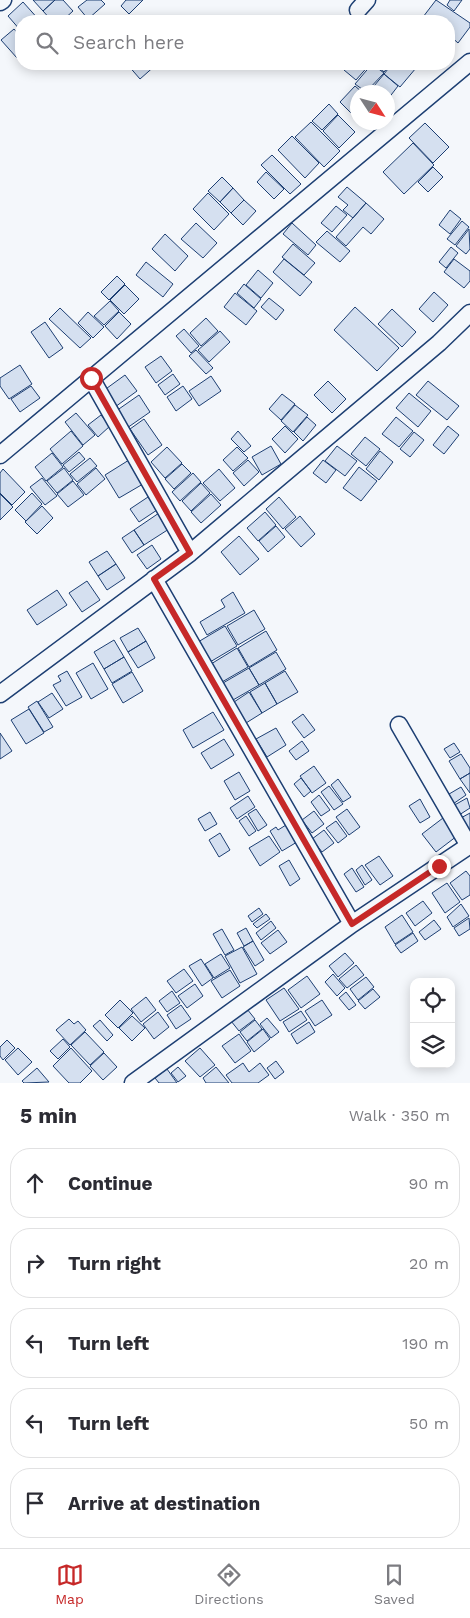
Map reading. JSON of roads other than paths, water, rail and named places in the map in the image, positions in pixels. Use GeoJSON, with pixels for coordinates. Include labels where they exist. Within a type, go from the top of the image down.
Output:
{"type":"FeatureCollection","features":[{"type":"Feature","properties":{"kind":"street"},"geometry":{"type":"LineString","coordinates":[[0,455],[470,62]]}},
{"type":"Feature","properties":{"kind":"street"},"geometry":{"type":"LineString","coordinates":[[0,694],[190,553],[439,343],[470,313]]}},
{"type":"Feature","properties":{"kind":"street"},"geometry":{"type":"LineString","coordinates":[[91,378],[190,553]]}},
{"type":"Feature","properties":{"kind":"street"},"geometry":{"type":"LineString","coordinates":[[154,579],[352,924]]}},
{"type":"Feature","properties":{"kind":"street"},"geometry":{"type":"LineString","coordinates":[[133,1083],[352,924],[470,846],[399,725]]}}]}
